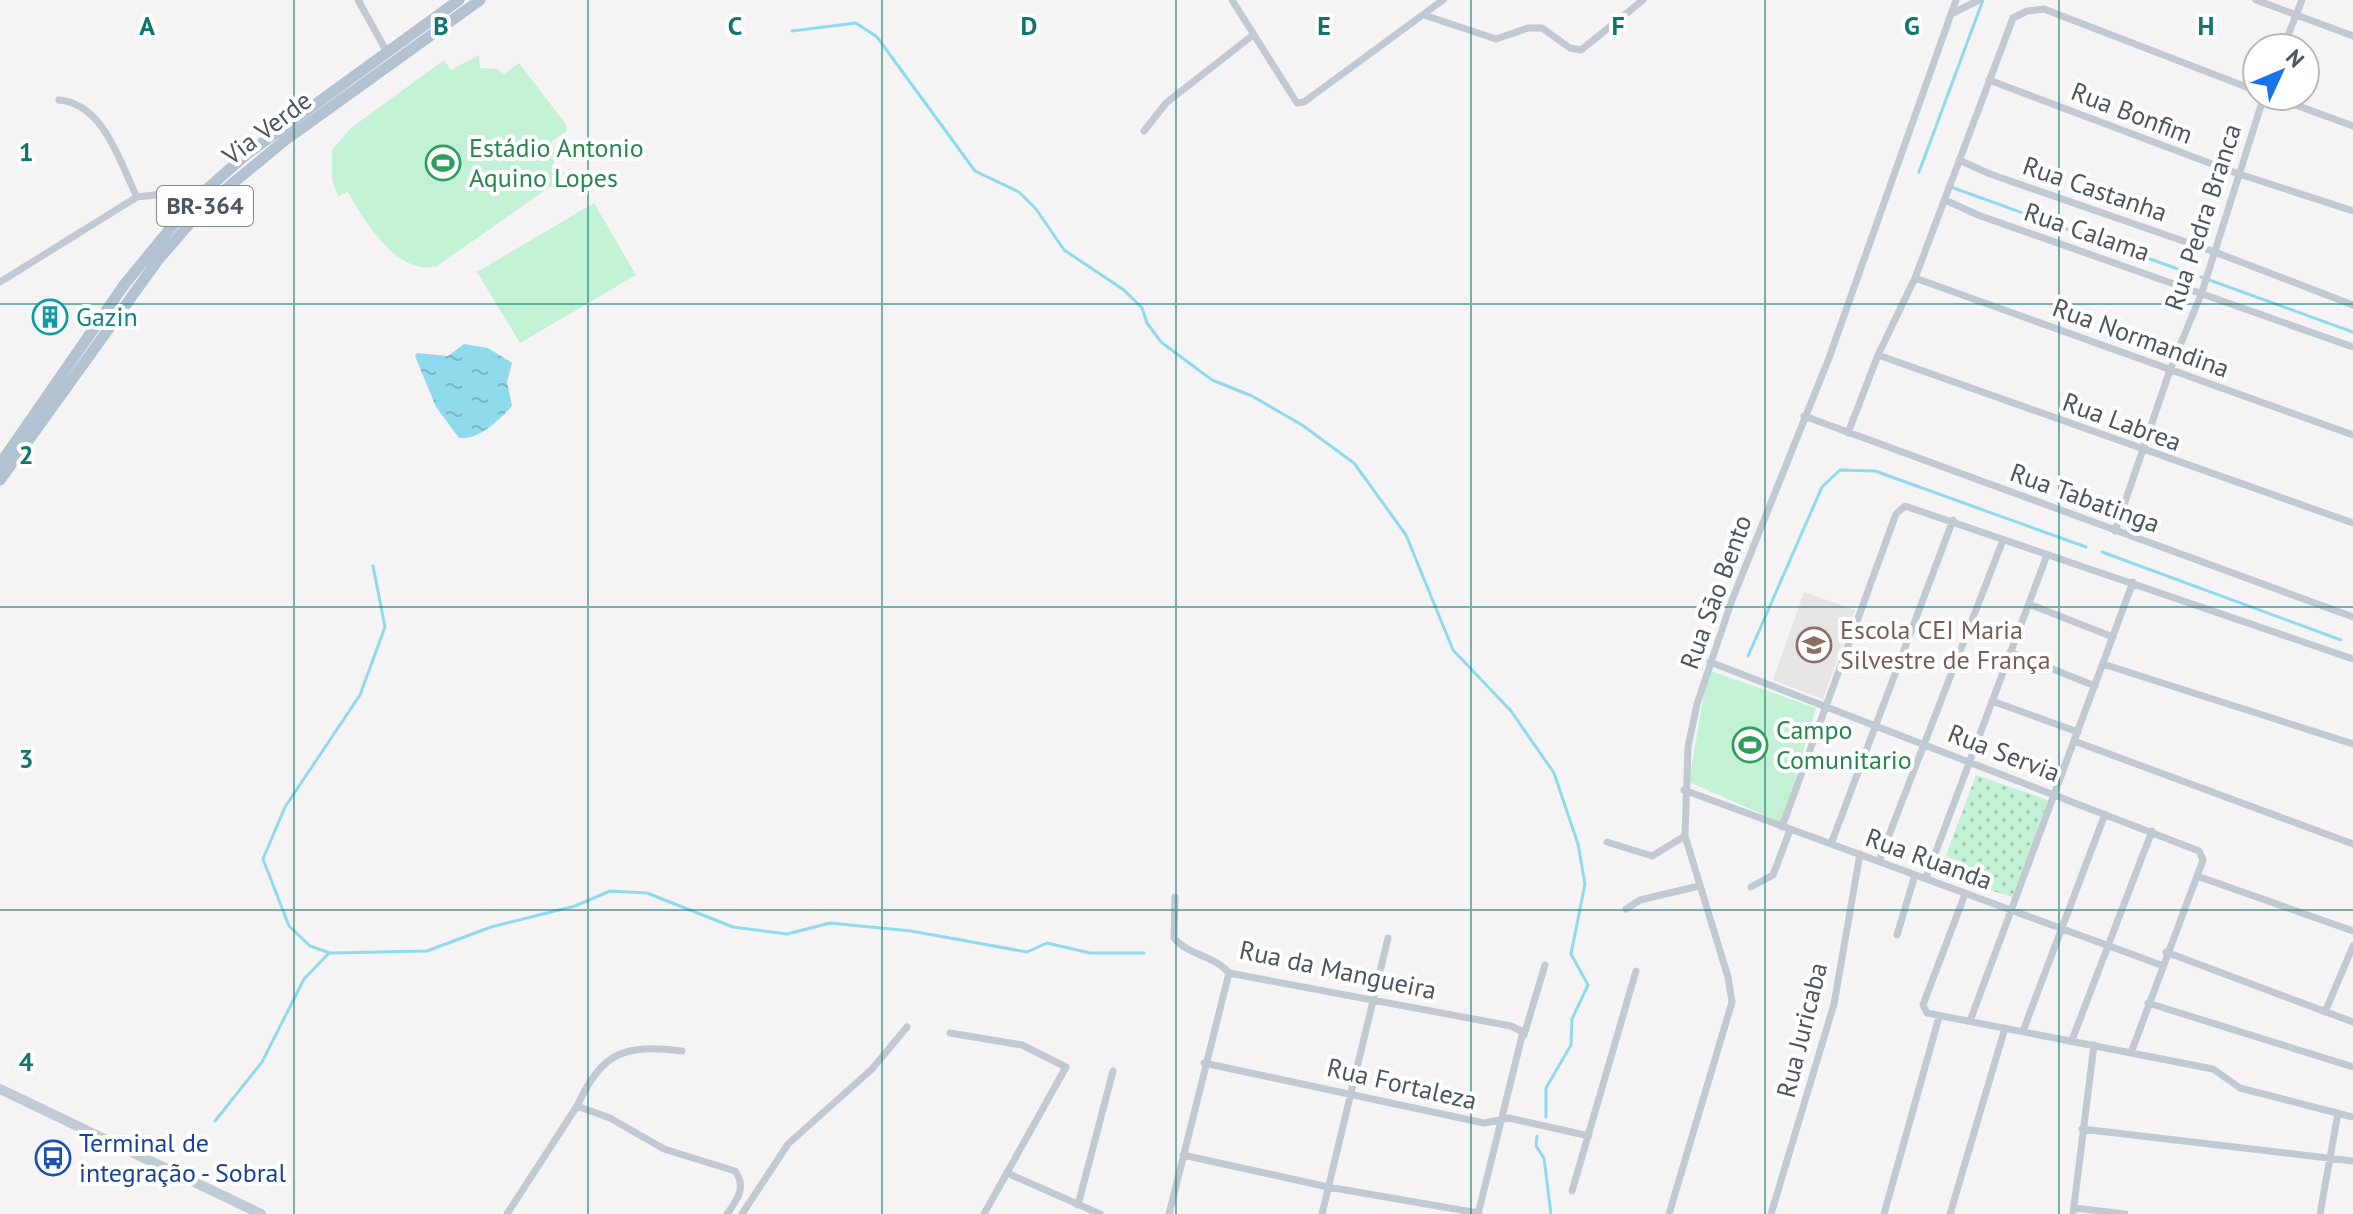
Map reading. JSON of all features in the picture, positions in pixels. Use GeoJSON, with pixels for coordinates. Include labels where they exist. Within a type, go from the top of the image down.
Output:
{"type":"FeatureCollection","features":[{"type":"Feature","properties":{"kind":"main road","name":"Via Verde"},"geometry":{"type":"LineString","coordinates":[[0,464],[124,285],[192,202],[247,154],[459,0]]}},
{"type":"Feature","properties":{"kind":"main road","name":"Via Verde"},"geometry":{"type":"LineString","coordinates":[[0,480],[184,228],[284,141],[480,0]]}},
{"type":"Feature","properties":{"kind":"street"},"geometry":{"type":"LineString","coordinates":[[358,0],[393,63]]}},
{"type":"Feature","properties":{"kind":"street"},"geometry":{"type":"LineString","coordinates":[[1232,0],[1297,103],[1304,102],[1443,0]]}},
{"type":"Feature","properties":{"kind":"street"},"geometry":{"type":"LineString","coordinates":[[1424,15],[1496,39],[1528,28],[1542,28],[1570,48],[1581,50],[1643,0]]}},
{"type":"Feature","properties":{"kind":"street","name":"Rua São Bento"},"geometry":{"type":"LineString","coordinates":[[1669,1214],[1732,1002],[1728,977],[1685,836],[1684,790],[1688,747],[1710,662],[1829,358],[1956,0]]}},
{"type":"Feature","properties":{"kind":"street"},"geometry":{"type":"LineString","coordinates":[[1951,14],[1979,0]]}},
{"type":"Feature","properties":{"kind":"street"},"geometry":{"type":"LineString","coordinates":[[2027,11],[2031,0]]}},
{"type":"Feature","properties":{"kind":"street"},"geometry":{"type":"LineString","coordinates":[[2037,0],[2044,9]]}},
{"type":"Feature","properties":{"kind":"street"},"geometry":{"type":"LineString","coordinates":[[2256,0],[2353,36]]}},
{"type":"Feature","properties":{"kind":"street"},"geometry":{"type":"LineString","coordinates":[[2290,32],[2302,0]]}},
{"type":"Feature","properties":{"kind":"street"},"geometry":{"type":"LineString","coordinates":[[1848,433],[1878,355],[1915,278],[2007,27],[2013,18],[2027,11],[2044,9],[2241,85]]}},
{"type":"Feature","properties":{"kind":"street"},"geometry":{"type":"LineString","coordinates":[[1144,131],[1166,103],[1253,35]]}},
{"type":"Feature","properties":{"kind":"street","name":"Rua Bonfim"},"geometry":{"type":"LineString","coordinates":[[1989,80],[2236,173],[2353,211]]}},
{"type":"Feature","properties":{"kind":"street"},"geometry":{"type":"LineString","coordinates":[[59,100],[73,101],[91,112],[137,197]]}},
{"type":"Feature","properties":{"kind":"street","name":"Rua Pedra Branca"},"geometry":{"type":"LineString","coordinates":[[2115,531],[2170,370],[2202,292],[2236,173],[2258,112]]}},
{"type":"Feature","properties":{"kind":"street"},"geometry":{"type":"LineString","coordinates":[[2315,112],[2353,126]]}},
{"type":"Feature","properties":{"kind":"street","name":"Rua Castanha"},"geometry":{"type":"LineString","coordinates":[[1959,160],[1990,174],[2212,251],[2353,305]]}},
{"type":"Feature","properties":{"kind":"street"},"geometry":{"type":"LineString","coordinates":[[0,282],[137,197],[163,194],[192,202]]}},
{"type":"Feature","properties":{"kind":"street","name":"Rua Calama"},"geometry":{"type":"LineString","coordinates":[[1945,200],[1978,215],[2353,347]]}},
{"type":"Feature","properties":{"kind":"street","name":"Rua Normandina"},"geometry":{"type":"LineString","coordinates":[[1915,278],[2353,435]]}},
{"type":"Feature","properties":{"kind":"street","name":"Rua Labrea"},"geometry":{"type":"LineString","coordinates":[[1878,355],[2144,452],[2353,523]]}},
{"type":"Feature","properties":{"kind":"street","name":"Rua Tabatinga"},"geometry":{"type":"LineString","coordinates":[[1804,416],[2353,617]]}},
{"type":"Feature","properties":{"kind":"street"},"geometry":{"type":"LineString","coordinates":[[1751,887],[1773,875],[1825,706],[1896,514],[1905,506],[2353,659]]}},
{"type":"Feature","properties":{"kind":"street"},"geometry":{"type":"LineString","coordinates":[[1831,844],[1953,520]]}},
{"type":"Feature","properties":{"kind":"street"},"geometry":{"type":"LineString","coordinates":[[1879,861],[2003,540]]}},
{"type":"Feature","properties":{"kind":"street"},"geometry":{"type":"LineString","coordinates":[[1926,878],[2047,555]]}},
{"type":"Feature","properties":{"kind":"street"},"geometry":{"type":"LineString","coordinates":[[1970,1021],[2133,582]]}},
{"type":"Feature","properties":{"kind":"street"},"geometry":{"type":"LineString","coordinates":[[2029,604],[2113,637]]}},
{"type":"Feature","properties":{"kind":"street"},"geometry":{"type":"LineString","coordinates":[[2010,652],[2095,686]]}},
{"type":"Feature","properties":{"kind":"street","name":"Rua Servia"},"geometry":{"type":"LineString","coordinates":[[1710,662],[2193,847],[2202,855],[2197,876]]}},
{"type":"Feature","properties":{"kind":"street"},"geometry":{"type":"LineString","coordinates":[[2103,664],[2353,744]]}},
{"type":"Feature","properties":{"kind":"street"},"geometry":{"type":"LineString","coordinates":[[1992,701],[2078,732]]}},
{"type":"Feature","properties":{"kind":"street"},"geometry":{"type":"LineString","coordinates":[[2074,741],[2353,844]]}},
{"type":"Feature","properties":{"kind":"street","name":"Rua Ruanda"},"geometry":{"type":"LineString","coordinates":[[1684,790],[2161,965]]}},
{"type":"Feature","properties":{"kind":"street"},"geometry":{"type":"LineString","coordinates":[[2023,1031],[2105,814]]}},
{"type":"Feature","properties":{"kind":"street"},"geometry":{"type":"LineString","coordinates":[[2072,1040],[2152,831]]}},
{"type":"Feature","properties":{"kind":"street"},"geometry":{"type":"LineString","coordinates":[[1607,842],[1652,856],[1685,836]]}},
{"type":"Feature","properties":{"kind":"street","name":"Rua Juricaba"},"geometry":{"type":"LineString","coordinates":[[1771,1214],[1834,1004],[1860,854]]}},
{"type":"Feature","properties":{"kind":"street"},"geometry":{"type":"LineString","coordinates":[[1897,935],[1915,875]]}},
{"type":"Feature","properties":{"kind":"street"},"geometry":{"type":"LineString","coordinates":[[2131,1053],[2161,965],[2197,876],[2353,931]]}},
{"type":"Feature","properties":{"kind":"street"},"geometry":{"type":"LineString","coordinates":[[1626,909],[1640,900],[1699,886]]}},
{"type":"Feature","properties":{"kind":"street"},"geometry":{"type":"LineString","coordinates":[[1965,894],[1923,1005],[1927,1013],[2213,1069],[2240,1088],[2353,1117]]}},
{"type":"Feature","properties":{"kind":"street","name":"Rua da Mangueira"},"geometry":{"type":"LineString","coordinates":[[1175,897],[1174,938],[1184,948],[1219,963],[1229,973],[1515,1027],[1523,1032],[1524,1037]]}},
{"type":"Feature","properties":{"kind":"street"},"geometry":{"type":"LineString","coordinates":[[1322,1214],[1388,938]]}},
{"type":"Feature","properties":{"kind":"street"},"geometry":{"type":"LineString","coordinates":[[2325,1012],[2353,946]]}},
{"type":"Feature","properties":{"kind":"street"},"geometry":{"type":"LineString","coordinates":[[2166,952],[2353,1022]]}},
{"type":"Feature","properties":{"kind":"street"},"geometry":{"type":"LineString","coordinates":[[1183,1155],[1328,1187],[1478,1213],[1500,1121],[1545,965]]}},
{"type":"Feature","properties":{"kind":"street"},"geometry":{"type":"LineString","coordinates":[[1572,1191],[1636,971]]}},
{"type":"Feature","properties":{"kind":"street"},"geometry":{"type":"LineString","coordinates":[[1169,1214],[1204,1063],[1229,973]]}},
{"type":"Feature","properties":{"kind":"street"},"geometry":{"type":"LineString","coordinates":[[2148,1003],[2353,1067]]}},
{"type":"Feature","properties":{"kind":"street"},"geometry":{"type":"LineString","coordinates":[[1884,1214],[1939,1017]]}},
{"type":"Feature","properties":{"kind":"street"},"geometry":{"type":"LineString","coordinates":[[742,1214],[788,1144],[872,1069],[907,1027]]}},
{"type":"Feature","properties":{"kind":"street"},"geometry":{"type":"LineString","coordinates":[[1950,1214],[2005,1028]]}},
{"type":"Feature","properties":{"kind":"street"},"geometry":{"type":"LineString","coordinates":[[950,1033],[1022,1045],[1066,1067],[984,1214]]}},
{"type":"Feature","properties":{"kind":"street"},"geometry":{"type":"LineString","coordinates":[[2094,1045],[2074,1211],[2125,1214]]}},
{"type":"Feature","properties":{"kind":"street"},"geometry":{"type":"LineString","coordinates":[[507,1214],[596,1072],[615,1055],[637,1047],[682,1051]]}},
{"type":"Feature","properties":{"kind":"street","name":"Rua Fortaleza"},"geometry":{"type":"LineString","coordinates":[[1204,1063],[1484,1123],[1509,1118],[1589,1136]]}},
{"type":"Feature","properties":{"kind":"street"},"geometry":{"type":"LineString","coordinates":[[1078,1205],[1113,1071]]}},
{"type":"Feature","properties":{"kind":"street"},"geometry":{"type":"LineString","coordinates":[[0,1089],[261,1214]]}},
{"type":"Feature","properties":{"kind":"street"},"geometry":{"type":"LineString","coordinates":[[577,1106],[610,1118],[664,1149],[735,1171],[741,1179],[741,1188],[727,1214]]}},
{"type":"Feature","properties":{"kind":"street"},"geometry":{"type":"LineString","coordinates":[[2320,1214],[2338,1113]]}},
{"type":"Feature","properties":{"kind":"street"},"geometry":{"type":"LineString","coordinates":[[2082,1129],[2353,1161]]}},
{"type":"Feature","properties":{"kind":"street"},"geometry":{"type":"LineString","coordinates":[[1007,1173],[1100,1214]]}},
{"type":"Feature","properties":{"kind":"shaded area","name":"Escola CEI Maria Silvestre de França"},"geometry":{"type":"Polygon","coordinates":[[[1804,592],[1855,610],[1823,699],[1773,680],[1804,592]]]}},
{"type":"Feature","properties":{"kind":"green space","name":"Estádio Antonio Aquino Lopes"},"geometry":{"type":"Polygon","coordinates":[[[479,55],[480,68],[497,69],[504,74],[519,63],[565,123],[567,131],[552,141],[555,160],[552,167],[565,173],[557,182],[437,266],[423,267],[409,263],[384,244],[348,192],[338,196],[332,180],[332,150],[351,128],[444,60],[451,70],[479,55]]]}},
{"type":"Feature","properties":{"kind":"green space"},"geometry":{"type":"Polygon","coordinates":[[[594,203],[636,275],[520,343],[477,272],[594,203]]]}},
{"type":"Feature","properties":{"kind":"green space","name":"Campo Comunitario"},"geometry":{"type":"Polygon","coordinates":[[[1708,670],[1816,708],[1782,823],[1689,782],[1708,670]]]}},
{"type":"Feature","properties":{"kind":"green space"},"geometry":{"type":"Polygon","coordinates":[[[1976,775],[2048,800],[2012,897],[1939,874],[1976,775]]]}},
{"type":"Feature","properties":{"kind":"water"},"geometry":{"type":"Polygon","coordinates":[[[464,344],[488,348],[512,363],[507,382],[512,406],[481,432],[459,438],[436,407],[415,356],[417,353],[448,356],[464,344]]]}},
{"type":"Feature","properties":{"kind":"waterway"},"geometry":{"type":"LineString","coordinates":[[1919,172],[1983,0]]}},
{"type":"Feature","properties":{"kind":"waterway"},"geometry":{"type":"LineString","coordinates":[[792,31],[856,23],[877,37],[975,171],[1019,192],[1036,209],[1064,250],[1124,290],[1142,308],[1147,323],[1161,342],[1212,380],[1252,396],[1302,425],[1354,463],[1406,535],[1453,650],[1511,711],[1554,773],[1578,844],[1585,884],[1571,954],[1588,985],[1572,1019],[1571,1045],[1546,1088],[1546,1117]]}},
{"type":"Feature","properties":{"kind":"waterway"},"geometry":{"type":"LineString","coordinates":[[1951,187],[2186,272]]}},
{"type":"Feature","properties":{"kind":"waterway"},"geometry":{"type":"LineString","coordinates":[[2201,277],[2353,332]]}},
{"type":"Feature","properties":{"kind":"waterway"},"geometry":{"type":"LineString","coordinates":[[1748,656],[1822,487],[1840,470],[1875,471],[2086,547]]}},
{"type":"Feature","properties":{"kind":"waterway"},"geometry":{"type":"LineString","coordinates":[[2102,552],[2341,640]]}},
{"type":"Feature","properties":{"kind":"waterway"},"geometry":{"type":"LineString","coordinates":[[373,566],[385,627],[360,695],[285,807],[263,859],[289,926],[310,946],[330,953],[427,951],[491,927],[575,906],[610,891],[647,893],[733,927],[787,934],[830,923],[911,931],[1027,952],[1047,943],[1090,953],[1144,953]]}},
{"type":"Feature","properties":{"kind":"waterway"},"geometry":{"type":"LineString","coordinates":[[215,1121],[262,1062],[304,979],[329,953]]}},
{"type":"Feature","properties":{"kind":"waterway"},"geometry":{"type":"LineString","coordinates":[[1537,1136],[1536,1146],[1544,1158],[1551,1214]]}},
{"type":"Feature","properties":{"kind":"place","name":"Estádio Antonio Aquino Lopes"},"geometry":{"type":"Point","coordinates":[443,163]}},
{"type":"Feature","properties":{"kind":"place","name":"Gazin"},"geometry":{"type":"Point","coordinates":[50,317]}},
{"type":"Feature","properties":{"kind":"place","name":"Escola CEI Maria Silvestre de França"},"geometry":{"type":"Point","coordinates":[1814,645]}},
{"type":"Feature","properties":{"kind":"place","name":"Campo Comunitario"},"geometry":{"type":"Point","coordinates":[1750,745]}},
{"type":"Feature","properties":{"kind":"place","name":"Terminal de integração - Sobral"},"geometry":{"type":"Point","coordinates":[53,1158]}}]}
